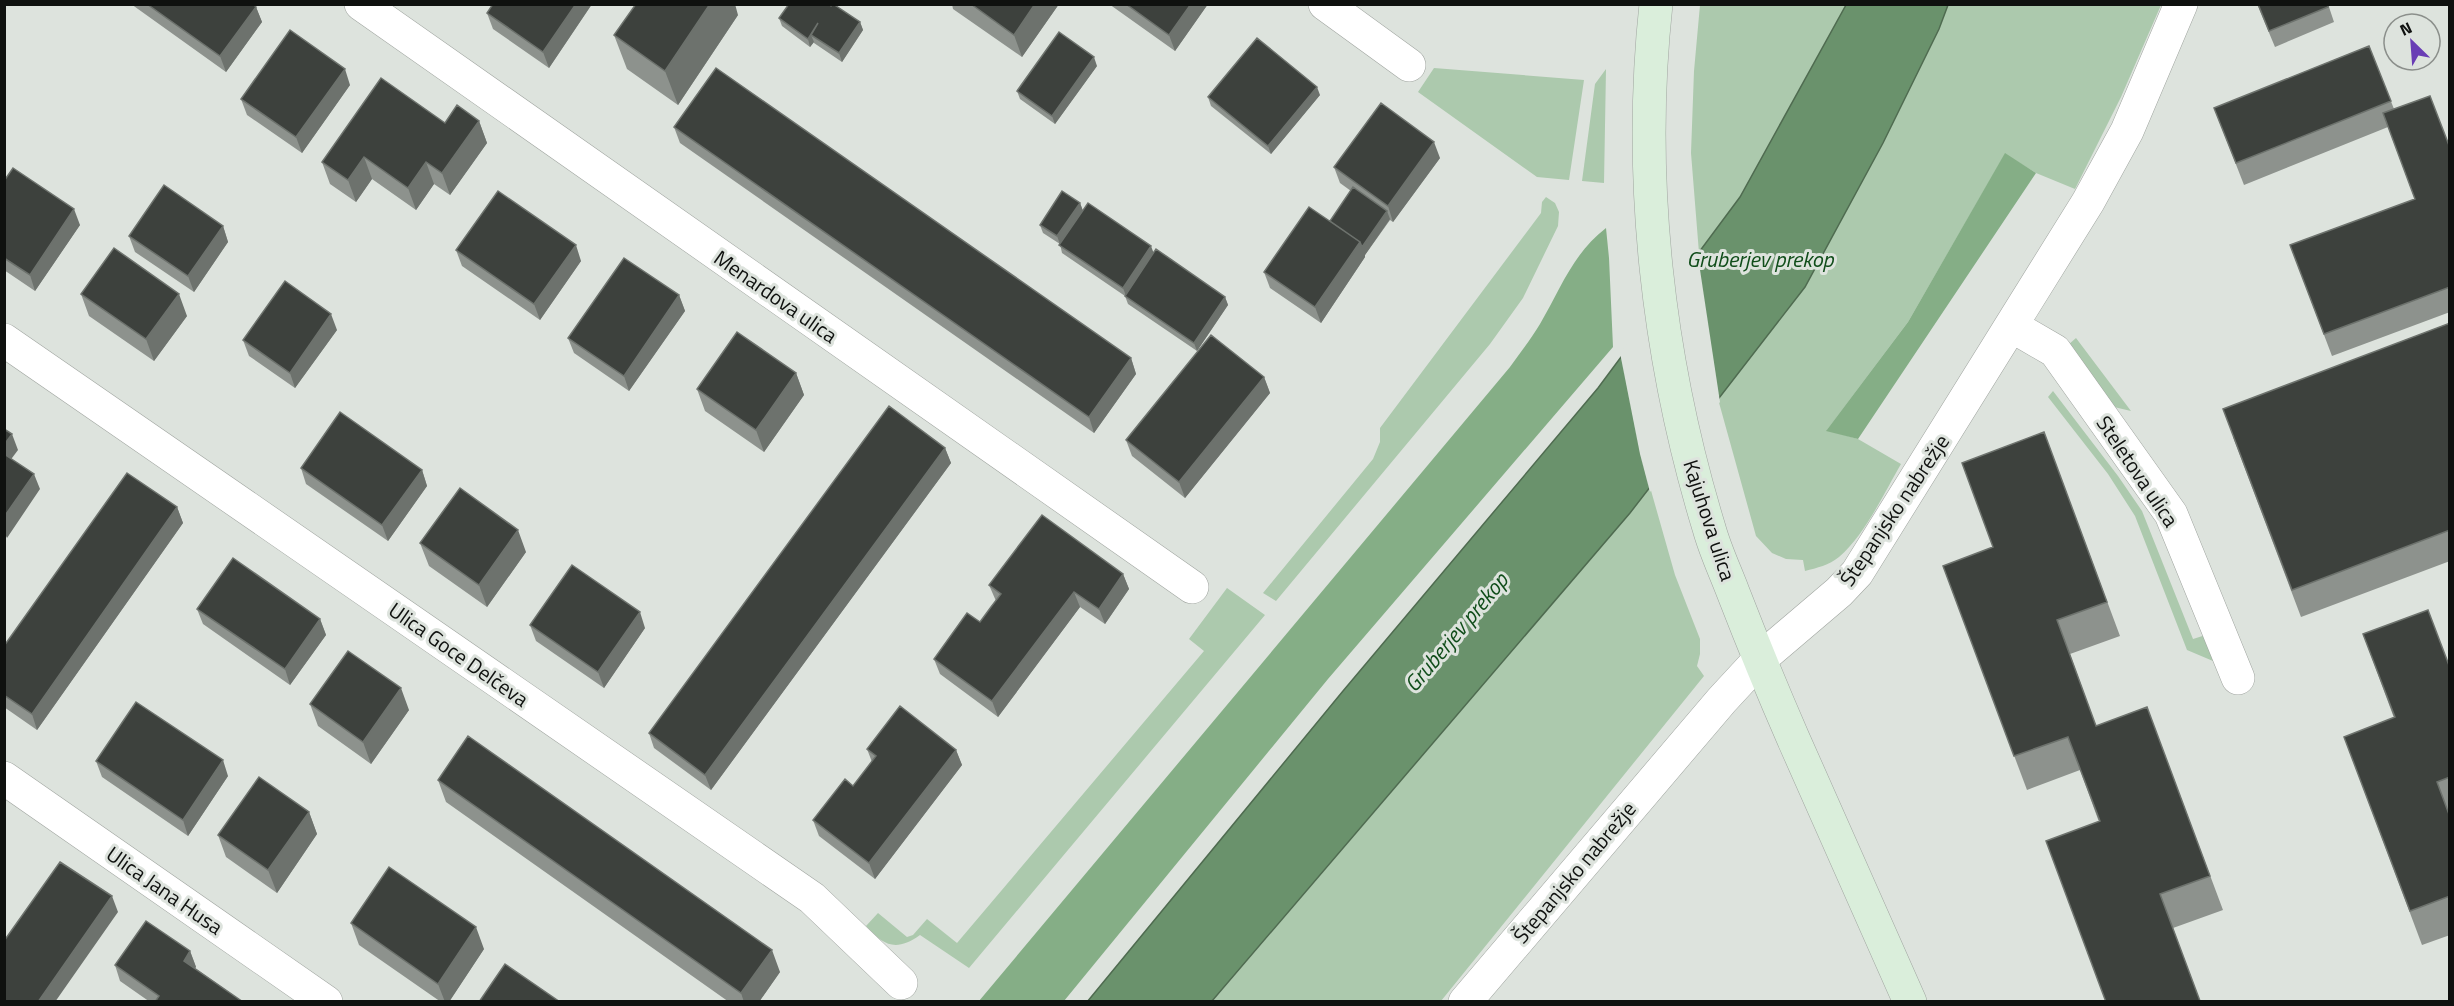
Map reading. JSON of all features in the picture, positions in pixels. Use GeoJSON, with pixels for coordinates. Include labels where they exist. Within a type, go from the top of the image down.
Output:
{"type":"FeatureCollection","features":[{"type":"Feature","properties":{"kind":"main road","name":"Kajuhova ulica"},"geometry":{"type":"LineString","coordinates":[[1656,4],[1651,51],[1649,127],[1652,204],[1664,328],[1683,431],[1709,530],[1759,660],[1910,1002]]}},
{"type":"Feature","properties":{"kind":"street","name":"Menardova ulica"},"geometry":{"type":"LineString","coordinates":[[361,4],[1192,587]]}},
{"type":"Feature","properties":{"kind":"street"},"geometry":{"type":"LineString","coordinates":[[1324,4],[1409,64]]}},
{"type":"Feature","properties":{"kind":"street","name":"Štepanjsko nabrežje"},"geometry":{"type":"LineString","coordinates":[[1466,1002],[1699,725],[1759,660],[1839,592],[1857,573],[2088,202],[2127,131],[2181,4]]}},
{"type":"Feature","properties":{"kind":"street","name":"Steletova ulica"},"geometry":{"type":"LineString","coordinates":[[2012,326],[2055,351],[2171,514],[2238,678]]}},
{"type":"Feature","properties":{"kind":"street","name":"Ulica Goce Delčeva"},"geometry":{"type":"LineString","coordinates":[[4,340],[812,898],[901,983]]}},
{"type":"Feature","properties":{"kind":"street","name":"Ulica Jana Husa"},"geometry":{"type":"LineString","coordinates":[[4,778],[326,1002]]}},
{"type":"Feature","properties":{"kind":"shaded area"},"geometry":{"type":"Polygon","coordinates":[[[1700,5],[1846,5],[1740,197],[1699,253],[1691,153],[1694,71],[1700,5]]]}},
{"type":"Feature","properties":{"kind":"shaded area"},"geometry":{"type":"Polygon","coordinates":[[[1948,5],[2161,5],[2121,97],[2075,189],[2036,173],[2005,154],[1908,322],[1827,430],[1858,439],[1901,464],[1873,513],[1848,548],[1831,562],[1805,571],[1803,560],[1786,559],[1772,553],[1756,536],[1718,399],[1805,287],[1883,143],[1939,29],[1948,5]]]}},
{"type":"Feature","properties":{"kind":"shaded area"},"geometry":{"type":"Polygon","coordinates":[[[1434,68],[1584,80],[1569,180],[1537,177],[1418,92],[1434,68]]]}},
{"type":"Feature","properties":{"kind":"shaded area"},"geometry":{"type":"Polygon","coordinates":[[[1606,69],[1604,183],[1582,181],[1595,84],[1606,69]]]}},
{"type":"Feature","properties":{"kind":"shaded area"},"geometry":{"type":"Polygon","coordinates":[[[2005,153],[2036,173],[1858,439],[1826,431],[1908,322],[2005,153]]]}},
{"type":"Feature","properties":{"kind":"shaded area"},"geometry":{"type":"Polygon","coordinates":[[[1546,197],[1555,203],[1559,212],[1558,226],[1523,298],[1490,344],[1276,601],[1263,593],[1373,459],[1380,442],[1380,428],[1541,213],[1542,202],[1546,197]]]}},
{"type":"Feature","properties":{"kind":"shaded area"},"geometry":{"type":"Polygon","coordinates":[[[1606,228],[1613,347],[1328,679],[1064,1001],[979,1001],[1510,367],[1540,324],[1576,260],[1606,228]]]}},
{"type":"Feature","properties":{"kind":"shaded area"},"geometry":{"type":"Polygon","coordinates":[[[2076,338],[2131,411],[2114,407],[2068,345],[2076,338]]]}},
{"type":"Feature","properties":{"kind":"shaded area"},"geometry":{"type":"Polygon","coordinates":[[[2053,391],[2142,511],[2193,639],[2209,634],[2214,650],[2213,661],[2187,650],[2135,516],[2108,474],[2048,397],[2053,391]]]}},
{"type":"Feature","properties":{"kind":"shaded area"},"geometry":{"type":"Polygon","coordinates":[[[1650,487],[1675,575],[1700,639],[1697,666],[1704,676],[1441,1001],[1212,1002],[1630,513],[1650,487]]]}},
{"type":"Feature","properties":{"kind":"shaded area"},"geometry":{"type":"Polygon","coordinates":[[[1227,588],[1265,615],[969,968],[920,935],[904,944],[891,944],[879,938],[866,926],[878,913],[907,937],[913,935],[927,919],[957,943],[1204,651],[1189,639],[1227,588]]]}},
{"type":"Feature","properties":{"kind":"water","name":"Gruberjev prekop"},"geometry":{"type":"Polygon","coordinates":[[[1846,5],[1948,5],[1939,29],[1883,143],[1805,287],[1630,513],[1212,1001],[1087,1002],[1343,691],[1598,388],[1740,197],[1846,5]]]}},
{"type":"Feature","properties":{"kind":"pier"},"geometry":{"type":"Polygon","coordinates":[[[1697,250],[1720,402],[1650,492],[1620,353],[1697,250]]]}},
{"type":"Feature","properties":{"kind":"building"},"geometry":{"type":"Polygon","coordinates":[[[147,4],[253,4],[256,7],[220,56],[147,4]]]}},
{"type":"Feature","properties":{"kind":"building"},"geometry":{"type":"Polygon","coordinates":[[[493,4],[576,4],[543,52],[487,13],[493,4]]]}},
{"type":"Feature","properties":{"kind":"building"},"geometry":{"type":"Polygon","coordinates":[[[636,4],[710,4],[665,71],[614,35],[636,4]]]}},
{"type":"Feature","properties":{"kind":"building"},"geometry":{"type":"Polygon","coordinates":[[[789,4],[828,4],[831,6],[833,4],[860,22],[839,53],[811,35],[818,23],[808,39],[779,18],[789,4]]]}},
{"type":"Feature","properties":{"kind":"building"},"geometry":{"type":"Polygon","coordinates":[[[971,4],[1035,4],[1014,35],[971,4]]]}},
{"type":"Feature","properties":{"kind":"building"},"geometry":{"type":"Polygon","coordinates":[[[1126,4],[1191,4],[1169,35],[1126,4]]]}},
{"type":"Feature","properties":{"kind":"building"},"geometry":{"type":"Polygon","coordinates":[[[2258,4],[2328,4],[2328,7],[2269,31],[2258,4]]]}},
{"type":"Feature","properties":{"kind":"building"},"geometry":{"type":"Polygon","coordinates":[[[290,30],[345,69],[296,137],[241,99],[290,30]]]}},
{"type":"Feature","properties":{"kind":"building"},"geometry":{"type":"Polygon","coordinates":[[[1059,32],[1094,57],[1052,116],[1017,91],[1059,32]]]}},
{"type":"Feature","properties":{"kind":"building"},"geometry":{"type":"Polygon","coordinates":[[[1257,38],[1317,87],[1268,146],[1208,97],[1257,38]]]}},
{"type":"Feature","properties":{"kind":"building"},"geometry":{"type":"Polygon","coordinates":[[[2369,46],[2391,101],[2236,163],[2214,108],[2369,46]]]}},
{"type":"Feature","properties":{"kind":"building"},"geometry":{"type":"Polygon","coordinates":[[[716,68],[1131,358],[1089,417],[674,127],[716,68]]]}},
{"type":"Feature","properties":{"kind":"building"},"geometry":{"type":"Polygon","coordinates":[[[381,78],[445,123],[457,105],[479,121],[442,173],[426,162],[408,188],[364,157],[348,180],[322,162],[381,78]]]}},
{"type":"Feature","properties":{"kind":"building"},"geometry":{"type":"Polygon","coordinates":[[[2430,96],[2450,148],[2450,287],[2324,334],[2290,245],[2415,199],[2383,113],[2430,96]]]}},
{"type":"Feature","properties":{"kind":"building"},"geometry":{"type":"Polygon","coordinates":[[[1381,103],[1434,142],[1388,206],[1334,167],[1381,103]]]}},
{"type":"Feature","properties":{"kind":"building"},"geometry":{"type":"Polygon","coordinates":[[[13,168],[74,209],[30,275],[4,258],[4,181],[13,168]]]}},
{"type":"Feature","properties":{"kind":"building"},"geometry":{"type":"Polygon","coordinates":[[[164,185],[223,226],[188,276],[129,236],[164,185]]]}},
{"type":"Feature","properties":{"kind":"building"},"geometry":{"type":"Polygon","coordinates":[[[1353,187],[1387,211],[1362,247],[1360,242],[1330,221],[1353,187]]]}},
{"type":"Feature","properties":{"kind":"building"},"geometry":{"type":"Polygon","coordinates":[[[498,191],[576,245],[534,304],[456,250],[498,191]]]}},
{"type":"Feature","properties":{"kind":"building"},"geometry":{"type":"Polygon","coordinates":[[[1062,191],[1080,203],[1057,236],[1040,225],[1062,191]]]}},
{"type":"Feature","properties":{"kind":"building"},"geometry":{"type":"Polygon","coordinates":[[[1088,203],[1151,246],[1123,288],[1059,245],[1088,203]]]}},
{"type":"Feature","properties":{"kind":"building"},"geometry":{"type":"Polygon","coordinates":[[[1309,207],[1360,242],[1315,307],[1264,272],[1309,207]]]}},
{"type":"Feature","properties":{"kind":"building"},"geometry":{"type":"Polygon","coordinates":[[[114,248],[179,294],[146,339],[81,294],[114,248]]]}},
{"type":"Feature","properties":{"kind":"building"},"geometry":{"type":"Polygon","coordinates":[[[1156,249],[1225,297],[1194,343],[1125,296],[1156,249]]]}},
{"type":"Feature","properties":{"kind":"building"},"geometry":{"type":"Polygon","coordinates":[[[624,258],[679,295],[624,376],[568,338],[624,258]]]}},
{"type":"Feature","properties":{"kind":"building"},"geometry":{"type":"Polygon","coordinates":[[[285,281],[331,314],[290,373],[243,340],[285,281]]]}},
{"type":"Feature","properties":{"kind":"building"},"geometry":{"type":"Polygon","coordinates":[[[2450,323],[2450,530],[2292,590],[2223,409],[2450,323]]]}},
{"type":"Feature","properties":{"kind":"building"},"geometry":{"type":"Polygon","coordinates":[[[737,332],[796,373],[756,430],[697,389],[737,332]]]}},
{"type":"Feature","properties":{"kind":"building"},"geometry":{"type":"Polygon","coordinates":[[[1211,335],[1264,377],[1179,482],[1126,440],[1211,335]]]}},
{"type":"Feature","properties":{"kind":"building"},"geometry":{"type":"Polygon","coordinates":[[[889,406],[945,448],[705,775],[649,733],[889,406]]]}},
{"type":"Feature","properties":{"kind":"building"},"geometry":{"type":"Polygon","coordinates":[[[340,412],[422,470],[382,525],[301,468],[340,412]]]}},
{"type":"Feature","properties":{"kind":"building"},"geometry":{"type":"Polygon","coordinates":[[[4,429],[12,434],[4,445],[4,429]]]}},
{"type":"Feature","properties":{"kind":"building"},"geometry":{"type":"Polygon","coordinates":[[[2044,432],[2107,602],[2057,620],[2096,726],[2147,707],[2210,876],[2160,894],[2200,1001],[2197,1002],[2106,1002],[2046,841],[2100,821],[2068,737],[2014,756],[1943,566],[1993,547],[1962,463],[2044,432]]]}},
{"type":"Feature","properties":{"kind":"building"},"geometry":{"type":"Polygon","coordinates":[[[4,454],[34,474],[4,517],[4,454]]]}},
{"type":"Feature","properties":{"kind":"building"},"geometry":{"type":"Polygon","coordinates":[[[127,473],[177,507],[32,714],[4,695],[4,646],[127,473]]]}},
{"type":"Feature","properties":{"kind":"building"},"geometry":{"type":"Polygon","coordinates":[[[460,488],[518,530],[479,585],[420,543],[460,488]]]}},
{"type":"Feature","properties":{"kind":"building"},"geometry":{"type":"Polygon","coordinates":[[[1042,515],[1123,574],[1099,609],[1074,592],[992,701],[934,659],[967,613],[980,622],[1001,594],[989,585],[1042,515]]]}},
{"type":"Feature","properties":{"kind":"building"},"geometry":{"type":"Polygon","coordinates":[[[233,558],[320,619],[285,669],[197,609],[233,558]]]}},
{"type":"Feature","properties":{"kind":"building"},"geometry":{"type":"Polygon","coordinates":[[[572,565],[640,612],[598,672],[530,625],[572,565]]]}},
{"type":"Feature","properties":{"kind":"building"},"geometry":{"type":"Polygon","coordinates":[[[2428,610],[2450,668],[2450,777],[2437,782],[2450,817],[2450,896],[2410,911],[2344,737],[2395,717],[2363,634],[2428,610]]]}},
{"type":"Feature","properties":{"kind":"building"},"geometry":{"type":"Polygon","coordinates":[[[348,651],[401,688],[363,742],[310,704],[348,651]]]}},
{"type":"Feature","properties":{"kind":"building"},"geometry":{"type":"Polygon","coordinates":[[[136,702],[223,760],[183,820],[96,761],[136,702]]]}},
{"type":"Feature","properties":{"kind":"building"},"geometry":{"type":"Polygon","coordinates":[[[900,706],[956,750],[869,863],[813,820],[845,779],[853,786],[876,756],[867,749],[900,706]]]}},
{"type":"Feature","properties":{"kind":"building"},"geometry":{"type":"Polygon","coordinates":[[[468,736],[772,950],[741,993],[438,780],[468,736]]]}},
{"type":"Feature","properties":{"kind":"building"},"geometry":{"type":"Polygon","coordinates":[[[259,777],[309,812],[268,870],[218,835],[259,777]]]}},
{"type":"Feature","properties":{"kind":"building"},"geometry":{"type":"Polygon","coordinates":[[[60,862],[112,896],[38,1002],[4,1002],[4,941],[60,862]]]}},
{"type":"Feature","properties":{"kind":"building"},"geometry":{"type":"Polygon","coordinates":[[[389,867],[476,927],[438,984],[351,923],[389,867]]]}},
{"type":"Feature","properties":{"kind":"building"},"geometry":{"type":"Polygon","coordinates":[[[146,921],[190,951],[184,961],[243,1002],[155,1002],[159,996],[115,965],[146,921]]]}},
{"type":"Feature","properties":{"kind":"building"},"geometry":{"type":"Polygon","coordinates":[[[505,964],[560,1002],[479,1002],[505,964]]]}}]}
